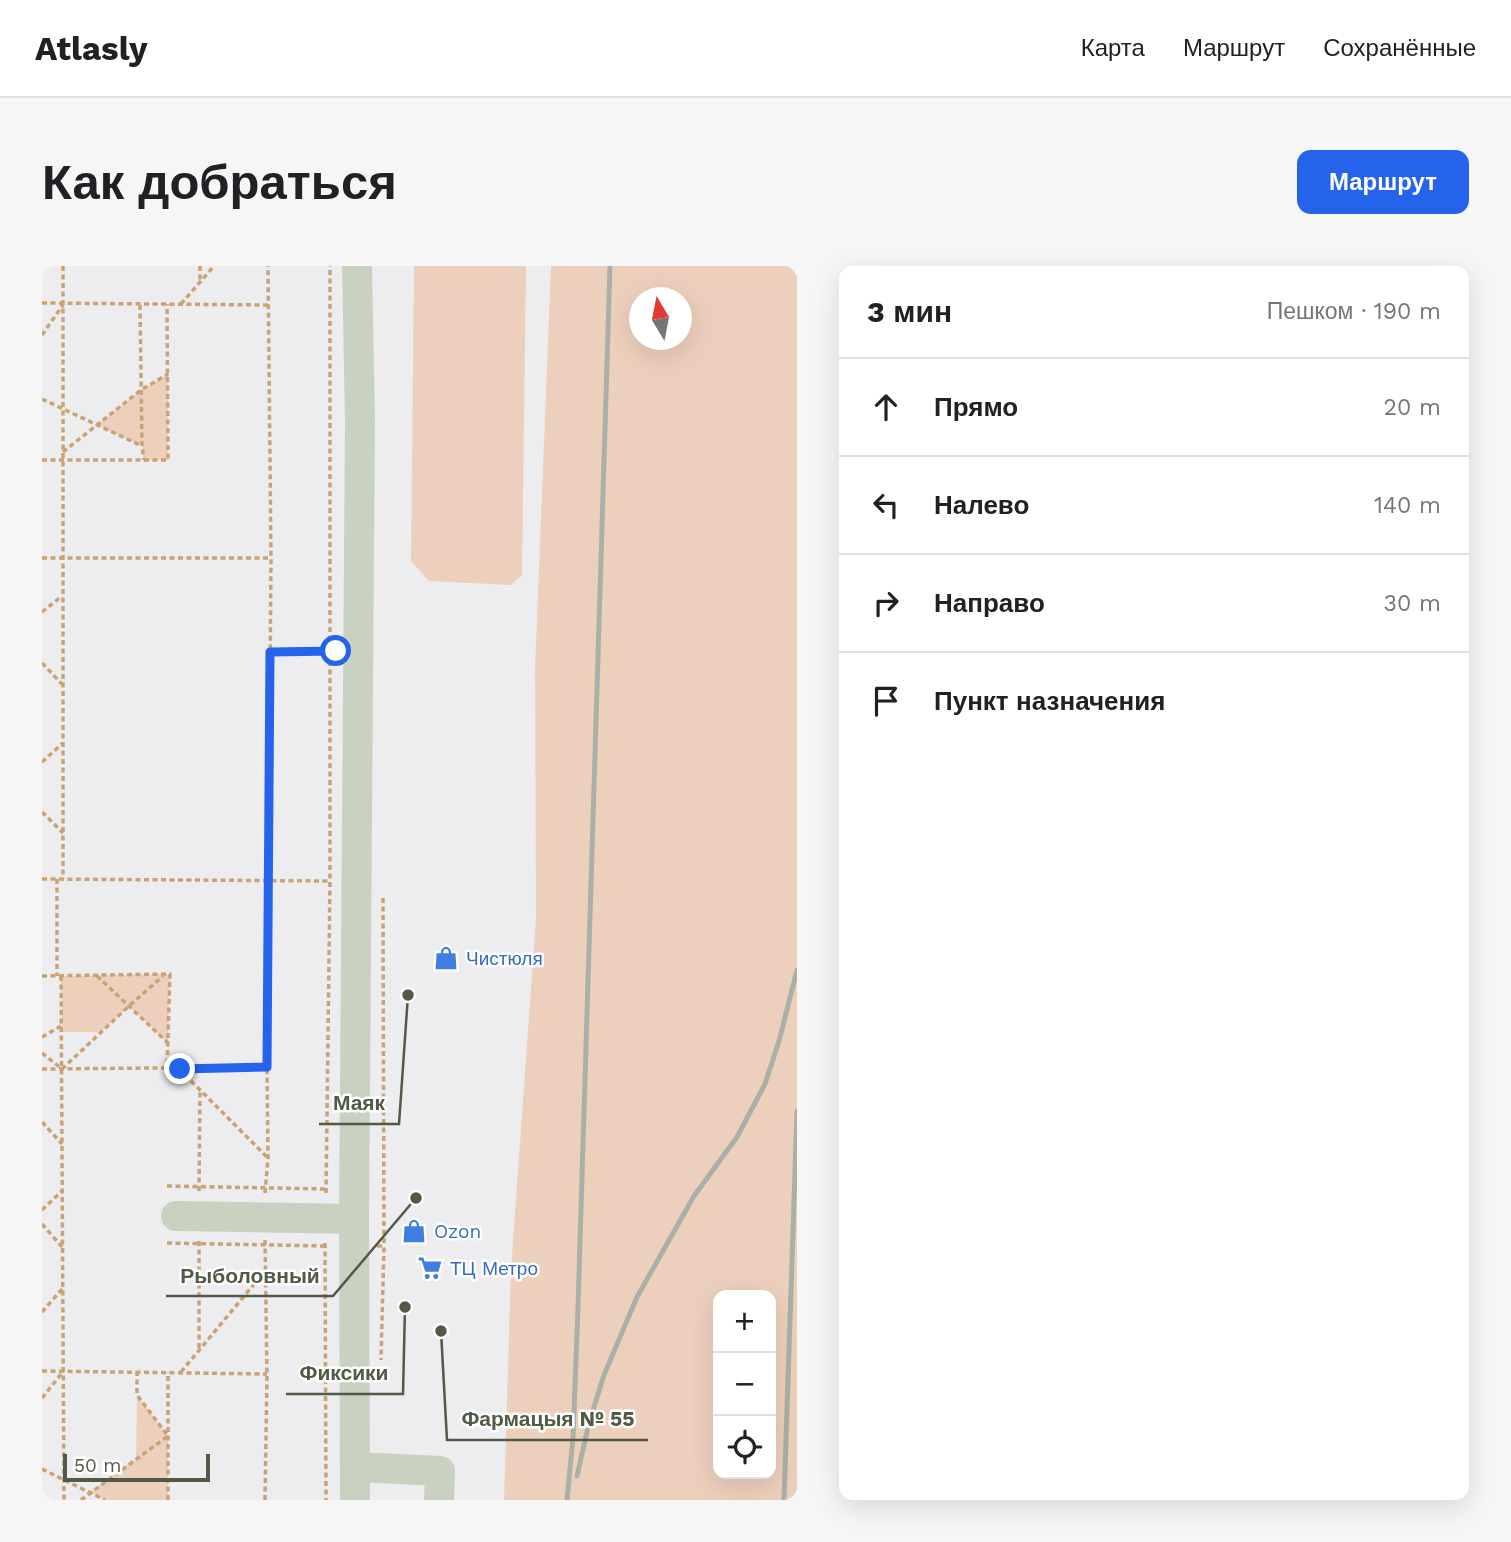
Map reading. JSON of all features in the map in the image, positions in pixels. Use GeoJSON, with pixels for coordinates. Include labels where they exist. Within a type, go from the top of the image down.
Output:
{"type":"FeatureCollection","features":[{"type":"Feature","properties":{"kind":"street"},"geometry":{"type":"LineString","coordinates":[[355,1500],[356,1467],[334,1233],[360,422],[357,266]]}},
{"type":"Feature","properties":{"kind":"street"},"geometry":{"type":"LineString","coordinates":[[171,1230],[334,1233]]}},
{"type":"Feature","properties":{"kind":"street"},"geometry":{"type":"LineString","coordinates":[[356,1467],[440,1471],[439,1500]]}},
{"type":"Feature","properties":{"kind":"path"},"geometry":{"type":"LineString","coordinates":[[63,266],[64,879]]}},
{"type":"Feature","properties":{"kind":"path"},"geometry":{"type":"LineString","coordinates":[[200,266],[200,283]]}},
{"type":"Feature","properties":{"kind":"path"},"geometry":{"type":"LineString","coordinates":[[181,304],[214,266]]}},
{"type":"Feature","properties":{"kind":"path"},"geometry":{"type":"LineString","coordinates":[[265,1500],[271,558],[268,266]]}},
{"type":"Feature","properties":{"kind":"path"},"geometry":{"type":"LineString","coordinates":[[326,1500],[334,1233],[326,1189],[333,651],[330,266]]}},
{"type":"Feature","properties":{"kind":"path"},"geometry":{"type":"LineString","coordinates":[[42,303],[268,305]]}},
{"type":"Feature","properties":{"kind":"path"},"geometry":{"type":"LineString","coordinates":[[42,335],[64,304]]}},
{"type":"Feature","properties":{"kind":"path"},"geometry":{"type":"LineString","coordinates":[[140,304],[144,460]]}},
{"type":"Feature","properties":{"kind":"path"},"geometry":{"type":"LineString","coordinates":[[42,460],[169,460],[167,304]]}},
{"type":"Feature","properties":{"kind":"path"},"geometry":{"type":"LineString","coordinates":[[63,452],[141,390],[168,374]]}},
{"type":"Feature","properties":{"kind":"path"},"geometry":{"type":"LineString","coordinates":[[42,399],[142,446]]}},
{"type":"Feature","properties":{"kind":"path"},"geometry":{"type":"LineString","coordinates":[[42,558],[271,558]]}},
{"type":"Feature","properties":{"kind":"path"},"geometry":{"type":"LineString","coordinates":[[42,612],[63,596]]}},
{"type":"Feature","properties":{"kind":"path"},"geometry":{"type":"LineString","coordinates":[[270,652],[333,651]]}},
{"type":"Feature","properties":{"kind":"path"},"geometry":{"type":"LineString","coordinates":[[42,663],[63,685]]}},
{"type":"Feature","properties":{"kind":"path"},"geometry":{"type":"LineString","coordinates":[[42,762],[63,743]]}},
{"type":"Feature","properties":{"kind":"path"},"geometry":{"type":"LineString","coordinates":[[42,812],[63,834]]}},
{"type":"Feature","properties":{"kind":"path"},"geometry":{"type":"LineString","coordinates":[[42,879],[336,880]]}},
{"type":"Feature","properties":{"kind":"path"},"geometry":{"type":"LineString","coordinates":[[57,879],[62,1026],[64,1500]]}},
{"type":"Feature","properties":{"kind":"path"},"geometry":{"type":"LineString","coordinates":[[381,1366],[384,1246],[383,892]]}},
{"type":"Feature","properties":{"kind":"path"},"geometry":{"type":"LineString","coordinates":[[62,1069],[165,974]]}},
{"type":"Feature","properties":{"kind":"path"},"geometry":{"type":"LineString","coordinates":[[42,976],[170,974],[167,1068]]}},
{"type":"Feature","properties":{"kind":"path"},"geometry":{"type":"LineString","coordinates":[[97,976],[169,1044]]}},
{"type":"Feature","properties":{"kind":"path"},"geometry":{"type":"LineString","coordinates":[[42,1037],[62,1026]]}},
{"type":"Feature","properties":{"kind":"path"},"geometry":{"type":"LineString","coordinates":[[42,1053],[62,1069]]}},
{"type":"Feature","properties":{"kind":"path"},"geometry":{"type":"LineString","coordinates":[[42,1069],[267,1067]]}},
{"type":"Feature","properties":{"kind":"path"},"geometry":{"type":"LineString","coordinates":[[180,1069],[268,1158]]}},
{"type":"Feature","properties":{"kind":"path"},"geometry":{"type":"LineString","coordinates":[[42,1122],[62,1145]]}},
{"type":"Feature","properties":{"kind":"path"},"geometry":{"type":"LineString","coordinates":[[167,1186],[326,1189]]}},
{"type":"Feature","properties":{"kind":"path"},"geometry":{"type":"LineString","coordinates":[[42,1210],[63,1190]]}},
{"type":"Feature","properties":{"kind":"path"},"geometry":{"type":"LineString","coordinates":[[42,1224],[63,1248]]}},
{"type":"Feature","properties":{"kind":"path"},"geometry":{"type":"LineString","coordinates":[[171,1230],[334,1233]]}},
{"type":"Feature","properties":{"kind":"path"},"geometry":{"type":"LineString","coordinates":[[371,1246],[384,1246]]}},
{"type":"Feature","properties":{"kind":"path"},"geometry":{"type":"LineString","coordinates":[[181,1372],[265,1271]]}},
{"type":"Feature","properties":{"kind":"path"},"geometry":{"type":"LineString","coordinates":[[42,1312],[63,1288]]}},
{"type":"Feature","properties":{"kind":"path"},"geometry":{"type":"LineString","coordinates":[[42,1371],[267,1374]]}},
{"type":"Feature","properties":{"kind":"path"},"geometry":{"type":"LineString","coordinates":[[42,1398],[64,1371]]}},
{"type":"Feature","properties":{"kind":"path"},"geometry":{"type":"LineString","coordinates":[[137,1372],[137,1395],[168,1436]]}},
{"type":"Feature","properties":{"kind":"path"},"geometry":{"type":"LineString","coordinates":[[168,1372],[168,1500]]}},
{"type":"Feature","properties":{"kind":"path"},"geometry":{"type":"LineString","coordinates":[[80,1500],[168,1436]]}},
{"type":"Feature","properties":{"kind":"path"},"geometry":{"type":"LineString","coordinates":[[42,1469],[105,1500]]}},
{"type":"Feature","properties":{"kind":"shaded area"},"geometry":{"type":"Polygon","coordinates":[[[414,266],[526,266],[522,575],[511,585],[429,581],[411,561],[414,266]]]}},
{"type":"Feature","properties":{"kind":"shaded area"},"geometry":{"type":"Polygon","coordinates":[[[551,266],[797,266],[797,1500],[504,1500],[511,1269],[536,918],[535,669],[551,266]]]}},
{"type":"Feature","properties":{"kind":"shaded area"},"geometry":{"type":"Polygon","coordinates":[[[168,374],[168,460],[144,460],[142,446],[97,425],[141,390],[168,374]]]}},
{"type":"Feature","properties":{"kind":"shaded area"},"geometry":{"type":"Polygon","coordinates":[[[170,974],[168,1043],[129,1006],[101,1032],[62,1032],[61,976],[170,974]]]}},
{"type":"Feature","properties":{"kind":"shaded area"},"geometry":{"type":"Polygon","coordinates":[[[137,1395],[168,1436],[168,1500],[105,1500],[90,1492],[136,1459],[137,1395]]]}},
{"type":"Feature","properties":{"kind":"railway"},"geometry":{"type":"LineString","coordinates":[[567,1500],[573,1438],[578,1307],[610,266]]}},
{"type":"Feature","properties":{"kind":"railway"},"geometry":{"type":"LineString","coordinates":[[577,1476],[604,1375],[637,1297],[694,1196],[737,1137],[765,1084],[797,970]]}},
{"type":"Feature","properties":{"kind":"railway"},"geometry":{"type":"LineString","coordinates":[[784,1500],[797,1111]]}},
{"type":"Feature","properties":{"kind":"place","name":"Чистюля"},"geometry":{"type":"Point","coordinates":[446,958]}},
{"type":"Feature","properties":{"kind":"place","name":"Маяк"},"geometry":{"type":"Point","coordinates":[408,995]}},
{"type":"Feature","properties":{"kind":"place","name":"Рыболовный"},"geometry":{"type":"Point","coordinates":[416,1198]}},
{"type":"Feature","properties":{"kind":"place","name":"Ozon"},"geometry":{"type":"Point","coordinates":[414,1231]}},
{"type":"Feature","properties":{"kind":"place","name":"ТЦ Метро"},"geometry":{"type":"Point","coordinates":[430,1268]}},
{"type":"Feature","properties":{"kind":"place","name":"Фиксики"},"geometry":{"type":"Point","coordinates":[405,1307]}},
{"type":"Feature","properties":{"kind":"place","name":"Фармацыя № 55"},"geometry":{"type":"Point","coordinates":[441,1331]}},
{"type":"Feature","properties":{"kind":"route"},"geometry":{"type":"LineString","coordinates":[[180,1069],[267,1067],[270,652],[336,651]]}}]}
